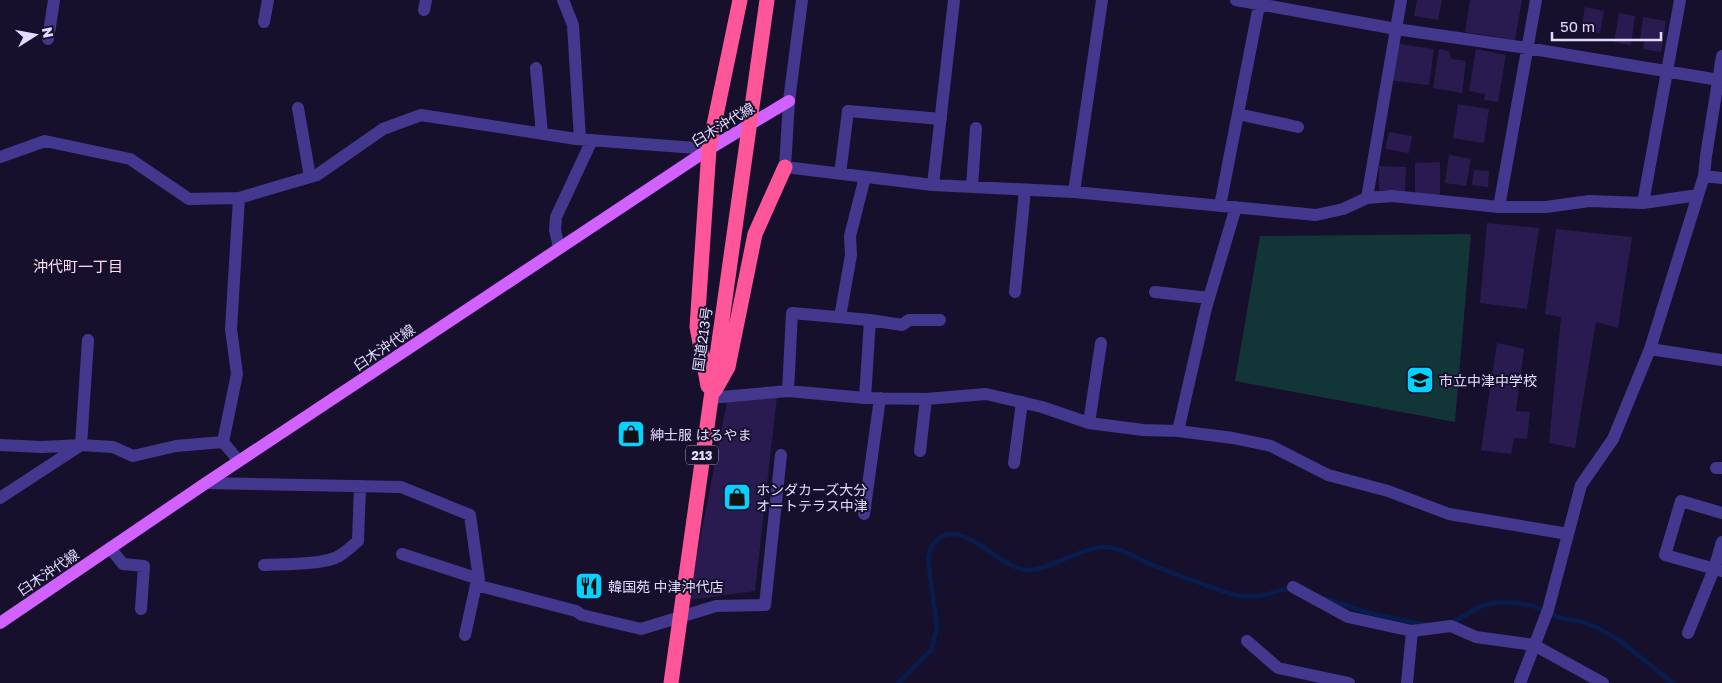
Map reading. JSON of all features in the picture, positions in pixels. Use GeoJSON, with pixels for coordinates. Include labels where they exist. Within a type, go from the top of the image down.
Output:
{"type":"FeatureCollection","features":[{"type":"Feature","properties":{"kind":"highway"},"geometry":{"type":"LineString","coordinates":[[710,398],[697,327],[709,149],[740,0]]}},
{"type":"Feature","properties":{"kind":"highway","name":"国道213号"},"geometry":{"type":"LineString","coordinates":[[671,683],[767,0]]}},
{"type":"Feature","properties":{"kind":"highway"},"geometry":{"type":"LineString","coordinates":[[710,398],[728,367],[754,234],[785,167]]}},
{"type":"Feature","properties":{"kind":"main road","name":"臼木沖代線"},"geometry":{"type":"LineString","coordinates":[[0,623],[206,483],[559,248],[709,149],[790,101]]}},
{"type":"Feature","properties":{"kind":"street"},"geometry":{"type":"LineString","coordinates":[[48,39],[54,0]]}},
{"type":"Feature","properties":{"kind":"street"},"geometry":{"type":"LineString","coordinates":[[264,22],[268,0]]}},
{"type":"Feature","properties":{"kind":"street"},"geometry":{"type":"LineString","coordinates":[[559,248],[555,230],[556,217],[586,140],[573,24],[563,0]]}},
{"type":"Feature","properties":{"kind":"street"},"geometry":{"type":"LineString","coordinates":[[802,0],[790,101],[785,167],[933,185],[1074,192],[1316,214],[1343,209],[1367,198],[1392,196],[1499,206],[1546,207],[1589,201],[1642,203],[1698,195]]}},
{"type":"Feature","properties":{"kind":"street"},"geometry":{"type":"LineString","coordinates":[[933,185],[954,0]]}},
{"type":"Feature","properties":{"kind":"street"},"geometry":{"type":"LineString","coordinates":[[1074,192],[1102,0]]}},
{"type":"Feature","properties":{"kind":"street"},"geometry":{"type":"LineString","coordinates":[[1236,0],[1260,2],[1396,29],[1668,70],[1718,80]]}},
{"type":"Feature","properties":{"kind":"street"},"geometry":{"type":"LineString","coordinates":[[1367,198],[1401,0]]}},
{"type":"Feature","properties":{"kind":"street"},"geometry":{"type":"LineString","coordinates":[[1499,206],[1536,0]]}},
{"type":"Feature","properties":{"kind":"street"},"geometry":{"type":"LineString","coordinates":[[1642,203],[1680,0]]}},
{"type":"Feature","properties":{"kind":"street"},"geometry":{"type":"LineString","coordinates":[[1220,206],[1260,2]]}},
{"type":"Feature","properties":{"kind":"street"},"geometry":{"type":"LineString","coordinates":[[1520,683],[1548,610],[1581,485],[1613,439],[1650,349],[1704,176],[1722,56]]}},
{"type":"Feature","properties":{"kind":"street"},"geometry":{"type":"LineString","coordinates":[[536,68],[542,134]]}},
{"type":"Feature","properties":{"kind":"street"},"geometry":{"type":"LineString","coordinates":[[298,108],[310,177]]}},
{"type":"Feature","properties":{"kind":"street"},"geometry":{"type":"LineString","coordinates":[[840,174],[848,111],[941,119]]}},
{"type":"Feature","properties":{"kind":"street"},"geometry":{"type":"LineString","coordinates":[[1238,114],[1298,127]]}},
{"type":"Feature","properties":{"kind":"street"},"geometry":{"type":"LineString","coordinates":[[0,157],[45,142],[130,159],[189,199],[239,198],[316,175],[383,128],[421,115],[586,140],[709,149]]}},
{"type":"Feature","properties":{"kind":"street"},"geometry":{"type":"LineString","coordinates":[[972,187],[976,128]]}},
{"type":"Feature","properties":{"kind":"street"},"geometry":{"type":"LineString","coordinates":[[840,317],[851,255],[850,236],[865,176]]}},
{"type":"Feature","properties":{"kind":"street"},"geometry":{"type":"LineString","coordinates":[[1704,176],[1722,178]]}},
{"type":"Feature","properties":{"kind":"street"},"geometry":{"type":"LineString","coordinates":[[1016,292],[1025,190]]}},
{"type":"Feature","properties":{"kind":"street"},"geometry":{"type":"LineString","coordinates":[[223,442],[237,374],[231,329],[239,198]]}},
{"type":"Feature","properties":{"kind":"street"},"geometry":{"type":"LineString","coordinates":[[1178,431],[1209,298],[1236,207]]}},
{"type":"Feature","properties":{"kind":"street"},"geometry":{"type":"LineString","coordinates":[[1155,292],[1209,298]]}},
{"type":"Feature","properties":{"kind":"street"},"geometry":{"type":"LineString","coordinates":[[788,391],[792,313],[870,320],[902,325],[909,320],[940,320]]}},
{"type":"Feature","properties":{"kind":"street"},"geometry":{"type":"LineString","coordinates":[[865,398],[870,320]]}},
{"type":"Feature","properties":{"kind":"street"},"geometry":{"type":"LineString","coordinates":[[81,445],[88,340]]}},
{"type":"Feature","properties":{"kind":"street"},"geometry":{"type":"LineString","coordinates":[[1089,423],[1101,343]]}},
{"type":"Feature","properties":{"kind":"street"},"geometry":{"type":"LineString","coordinates":[[1650,349],[1722,360]]}},
{"type":"Feature","properties":{"kind":"street"},"geometry":{"type":"LineString","coordinates":[[710,398],[788,391],[865,398],[926,399],[986,394],[1042,407],[1089,423],[1143,430],[1178,431],[1233,438],[1271,446],[1328,475],[1388,491],[1449,514],[1568,534]]}},
{"type":"Feature","properties":{"kind":"street"},"geometry":{"type":"LineString","coordinates":[[864,514],[880,398]]}},
{"type":"Feature","properties":{"kind":"street"},"geometry":{"type":"LineString","coordinates":[[920,451],[926,399]]}},
{"type":"Feature","properties":{"kind":"street"},"geometry":{"type":"LineString","coordinates":[[1014,463],[1022,402]]}},
{"type":"Feature","properties":{"kind":"street"},"geometry":{"type":"LineString","coordinates":[[0,445],[42,447],[113,446],[133,456],[176,446],[223,442]]}},
{"type":"Feature","properties":{"kind":"street"},"geometry":{"type":"LineString","coordinates":[[223,442],[239,461]]}},
{"type":"Feature","properties":{"kind":"street"},"geometry":{"type":"LineString","coordinates":[[0,498],[81,445]]}},
{"type":"Feature","properties":{"kind":"street"},"geometry":{"type":"LineString","coordinates":[[402,554],[477,582],[576,611],[582,615],[641,629],[716,606],[765,605],[781,455]]}},
{"type":"Feature","properties":{"kind":"street"},"geometry":{"type":"LineString","coordinates":[[206,483],[401,487],[470,515],[477,582],[466,635]]}},
{"type":"Feature","properties":{"kind":"street"},"geometry":{"type":"LineString","coordinates":[[264,565],[326,560],[338,557],[350,548],[358,541],[360,486]]}},
{"type":"Feature","properties":{"kind":"street"},"geometry":{"type":"LineString","coordinates":[[1718,570],[1666,555],[1681,501],[1722,513]]}},
{"type":"Feature","properties":{"kind":"street"},"geometry":{"type":"LineString","coordinates":[[1688,633],[1718,570],[1722,542]]}},
{"type":"Feature","properties":{"kind":"street"},"geometry":{"type":"LineString","coordinates":[[110,548],[123,564],[144,566],[141,609]]}},
{"type":"Feature","properties":{"kind":"street"},"geometry":{"type":"LineString","coordinates":[[1292,587],[1348,617],[1412,631],[1451,626],[1476,637],[1534,645],[1603,683]]}},
{"type":"Feature","properties":{"kind":"street"},"geometry":{"type":"LineString","coordinates":[[1407,683],[1412,631]]}},
{"type":"Feature","properties":{"kind":"street"},"geometry":{"type":"LineString","coordinates":[[1247,641],[1278,668],[1349,683]]}},
{"type":"Feature","properties":{"kind":"green space"},"geometry":{"type":"Polygon","coordinates":[[[1471,234],[1455,422],[1235,381],[1260,236],[1471,234]]]}},
{"type":"Feature","properties":{"kind":"building"},"geometry":{"type":"Polygon","coordinates":[[[1417,0],[1442,0],[1438,20],[1414,16],[1417,0]]]}},
{"type":"Feature","properties":{"kind":"building"},"geometry":{"type":"Polygon","coordinates":[[[1470,0],[1522,0],[1515,40],[1465,32],[1470,0]]]}},
{"type":"Feature","properties":{"kind":"building"},"geometry":{"type":"Polygon","coordinates":[[[1585,7],[1604,11],[1600,33],[1581,30],[1585,7]]]}},
{"type":"Feature","properties":{"kind":"building"},"geometry":{"type":"Polygon","coordinates":[[[1619,13],[1635,16],[1631,45],[1614,42],[1619,13]]]}},
{"type":"Feature","properties":{"kind":"building"},"geometry":{"type":"Polygon","coordinates":[[[1643,17],[1666,21],[1661,52],[1643,49],[1644,41],[1640,40],[1643,17]]]}},
{"type":"Feature","properties":{"kind":"building"},"geometry":{"type":"Polygon","coordinates":[[[1392,43],[1434,49],[1429,85],[1387,80],[1392,43]]]}},
{"type":"Feature","properties":{"kind":"building"},"geometry":{"type":"Polygon","coordinates":[[[1439,49],[1449,51],[1452,59],[1466,61],[1462,93],[1433,88],[1439,49]]]}},
{"type":"Feature","properties":{"kind":"building"},"geometry":{"type":"Polygon","coordinates":[[[1476,49],[1506,55],[1498,102],[1484,100],[1485,94],[1469,91],[1476,49]]]}},
{"type":"Feature","properties":{"kind":"building"},"geometry":{"type":"Polygon","coordinates":[[[1458,104],[1489,109],[1484,143],[1453,138],[1458,104]]]}},
{"type":"Feature","properties":{"kind":"building"},"geometry":{"type":"Polygon","coordinates":[[[1389,132],[1412,136],[1409,153],[1385,149],[1389,132]]]}},
{"type":"Feature","properties":{"kind":"building"},"geometry":{"type":"Polygon","coordinates":[[[1449,155],[1471,159],[1466,186],[1445,183],[1449,155]]]}},
{"type":"Feature","properties":{"kind":"building"},"geometry":{"type":"Polygon","coordinates":[[[1440,162],[1440,195],[1415,195],[1415,163],[1440,162]]]}},
{"type":"Feature","properties":{"kind":"building"},"geometry":{"type":"Polygon","coordinates":[[[1379,166],[1406,167],[1405,191],[1379,190],[1379,166]]]}},
{"type":"Feature","properties":{"kind":"building"},"geometry":{"type":"Polygon","coordinates":[[[1474,170],[1489,171],[1488,187],[1472,185],[1474,170]]]}},
{"type":"Feature","properties":{"kind":"building"},"geometry":{"type":"Polygon","coordinates":[[[1487,223],[1539,228],[1527,309],[1480,303],[1487,223]]]}},
{"type":"Feature","properties":{"kind":"building"},"geometry":{"type":"Polygon","coordinates":[[[1556,229],[1632,237],[1618,328],[1596,322],[1575,448],[1549,443],[1561,317],[1545,314],[1556,229]]]}},
{"type":"Feature","properties":{"kind":"building"},"geometry":{"type":"Polygon","coordinates":[[[1497,343],[1524,349],[1516,411],[1530,412],[1527,439],[1514,438],[1511,454],[1481,450],[1497,343]]]}},
{"type":"Feature","properties":{"kind":"building","name":"ホンダカーズ大分 オートテラス中津"},"geometry":{"type":"Polygon","coordinates":[[[777,396],[755,591],[688,600],[727,402],[777,396]]]}},
{"type":"Feature","properties":{"kind":"waterway"},"geometry":{"type":"LineString","coordinates":[[898,683],[931,650],[937,627],[928,560],[933,544],[947,535],[957,535],[969,539],[1004,561],[1026,570],[1044,567],[1093,549],[1109,547],[1196,582],[1239,596],[1261,596],[1292,589]]}},
{"type":"Feature","properties":{"kind":"waterway"},"geometry":{"type":"LineString","coordinates":[[1326,599],[1370,613],[1425,625]]}},
{"type":"Feature","properties":{"kind":"waterway"},"geometry":{"type":"LineString","coordinates":[[1452,623],[1479,607],[1499,602],[1533,606],[1557,617],[1582,622],[1598,628],[1619,640],[1673,683]]}},
{"type":"Feature","properties":{"kind":"place","name":"市立中津中学校"},"geometry":{"type":"Point","coordinates":[1420,380]}},
{"type":"Feature","properties":{"kind":"place","name":"紳士服 はるやま"},"geometry":{"type":"Point","coordinates":[631,434]}},
{"type":"Feature","properties":{"kind":"place","name":"ホンダカーズ大分 オートテラス中津"},"geometry":{"type":"Point","coordinates":[737,497]}},
{"type":"Feature","properties":{"kind":"place","name":"韓国苑 中津沖代店"},"geometry":{"type":"Point","coordinates":[589,586]}},
{"type":"Feature","properties":{"kind":"district","name":"沖代町一丁目"},"geometry":{"type":"Point","coordinates":[78,266]}}]}
